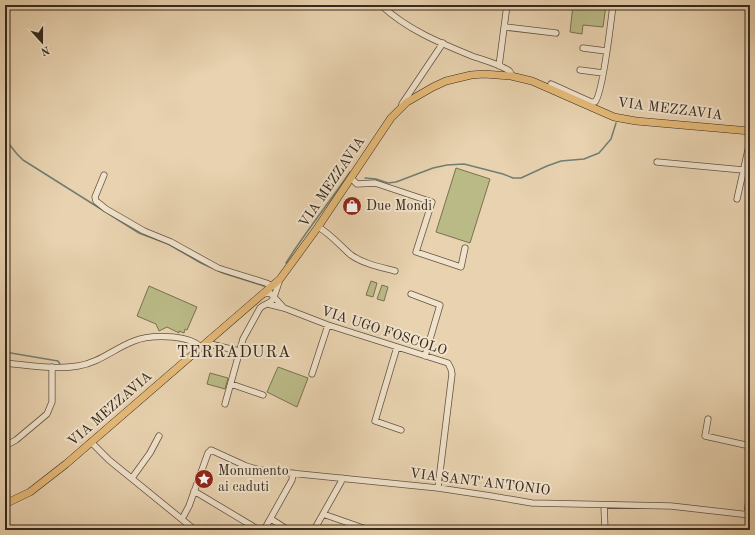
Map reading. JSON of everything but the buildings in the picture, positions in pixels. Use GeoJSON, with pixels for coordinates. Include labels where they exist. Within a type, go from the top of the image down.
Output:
{"type":"FeatureCollection","features":[{"type":"Feature","properties":{"kind":"main road","name":"VIA MEZZAVIA"},"geometry":{"type":"LineString","coordinates":[[5,504],[30,492],[66,464],[280,279],[318,227],[383,129],[400,109],[420,93],[446,81],[459,77],[484,74],[511,76],[532,81],[564,92],[595,110],[614,117],[750,131]]}},
{"type":"Feature","properties":{"kind":"street"},"geometry":{"type":"LineString","coordinates":[[381,5],[398,20],[443,43],[508,70],[511,73],[511,76]]}},
{"type":"Feature","properties":{"kind":"street"},"geometry":{"type":"LineString","coordinates":[[499,66],[507,5]]}},
{"type":"Feature","properties":{"kind":"street"},"geometry":{"type":"LineString","coordinates":[[551,84],[564,92],[591,102],[595,102],[598,98],[603,73],[613,5]]}},
{"type":"Feature","properties":{"kind":"street"},"geometry":{"type":"LineString","coordinates":[[505,27],[556,33]]}},
{"type":"Feature","properties":{"kind":"street"},"geometry":{"type":"LineString","coordinates":[[400,109],[443,43]]}},
{"type":"Feature","properties":{"kind":"street"},"geometry":{"type":"LineString","coordinates":[[583,48],[606,51]]}},
{"type":"Feature","properties":{"kind":"street"},"geometry":{"type":"LineString","coordinates":[[580,70],[603,73]]}},
{"type":"Feature","properties":{"kind":"street"},"geometry":{"type":"LineString","coordinates":[[736,199],[750,140]]}},
{"type":"Feature","properties":{"kind":"street"},"geometry":{"type":"LineString","coordinates":[[657,162],[743,170]]}},
{"type":"Feature","properties":{"kind":"street"},"geometry":{"type":"LineString","coordinates":[[104,175],[95,197],[96,201],[106,209],[144,232],[171,242],[218,268],[272,286]]}},
{"type":"Feature","properties":{"kind":"street"},"geometry":{"type":"LineString","coordinates":[[350,178],[357,184],[375,183],[432,202],[416,252],[461,267],[465,248]]}},
{"type":"Feature","properties":{"kind":"street"},"geometry":{"type":"LineString","coordinates":[[318,227],[336,240],[350,254],[357,258],[395,271]]}},
{"type":"Feature","properties":{"kind":"street"},"geometry":{"type":"LineString","coordinates":[[225,404],[243,339],[262,305],[268,304],[274,300],[280,279]]}},
{"type":"Feature","properties":{"kind":"street"},"geometry":{"type":"LineString","coordinates":[[263,294],[270,293],[284,308]]}},
{"type":"Feature","properties":{"kind":"street"},"geometry":{"type":"LineString","coordinates":[[411,294],[440,305],[424,356]]}},
{"type":"Feature","properties":{"kind":"street","name":"VIA UGO FOSCOLO"},"geometry":{"type":"LineString","coordinates":[[268,304],[284,308],[328,325],[448,364],[452,374],[438,488]]}},
{"type":"Feature","properties":{"kind":"street"},"geometry":{"type":"LineString","coordinates":[[312,374],[328,325]]}},
{"type":"Feature","properties":{"kind":"street"},"geometry":{"type":"LineString","coordinates":[[5,363],[52,367],[79,366],[93,362],[128,343],[145,337],[161,336],[181,338],[204,345],[239,351]]}},
{"type":"Feature","properties":{"kind":"street"},"geometry":{"type":"LineString","coordinates":[[397,347],[375,421],[401,430]]}},
{"type":"Feature","properties":{"kind":"street"},"geometry":{"type":"LineString","coordinates":[[5,446],[16,440],[47,414],[52,402],[52,367]]}},
{"type":"Feature","properties":{"kind":"street"},"geometry":{"type":"LineString","coordinates":[[231,384],[263,395]]}},
{"type":"Feature","properties":{"kind":"street"},"geometry":{"type":"LineString","coordinates":[[708,418],[705,436],[750,446]]}},
{"type":"Feature","properties":{"kind":"street"},"geometry":{"type":"LineString","coordinates":[[132,478],[160,436]]}},
{"type":"Feature","properties":{"kind":"street"},"geometry":{"type":"LineString","coordinates":[[91,442],[109,460],[195,530]]}},
{"type":"Feature","properties":{"kind":"street","name":"VIA SANT'ANTONIO"},"geometry":{"type":"LineString","coordinates":[[194,491],[208,453],[211,450],[246,466],[260,470],[438,488],[532,503],[671,506],[748,514]]}},
{"type":"Feature","properties":{"kind":"street"},"geometry":{"type":"LineString","coordinates":[[264,530],[292,480],[293,474]]}},
{"type":"Feature","properties":{"kind":"street"},"geometry":{"type":"LineString","coordinates":[[314,530],[342,478]]}},
{"type":"Feature","properties":{"kind":"street"},"geometry":{"type":"LineString","coordinates":[[182,519],[189,506],[194,491],[258,530]]}},
{"type":"Feature","properties":{"kind":"street"},"geometry":{"type":"LineString","coordinates":[[748,514],[750,491]]}},
{"type":"Feature","properties":{"kind":"street"},"geometry":{"type":"LineString","coordinates":[[604,505],[605,530]]}},
{"type":"Feature","properties":{"kind":"street"},"geometry":{"type":"LineString","coordinates":[[323,514],[366,530]]}},
{"type":"Feature","properties":{"kind":"street"},"geometry":{"type":"LineString","coordinates":[[271,519],[288,530]]}},
{"type":"Feature","properties":{"kind":"green space"},"geometry":{"type":"Polygon","coordinates":[[[5,5],[8,5],[9,35],[5,68],[5,5]]]}},
{"type":"Feature","properties":{"kind":"green space"},"geometry":{"type":"Polygon","coordinates":[[[573,5],[606,5],[603,27],[583,25],[582,34],[570,32],[573,5]]]}},
{"type":"Feature","properties":{"kind":"green space"},"geometry":{"type":"Polygon","coordinates":[[[456,168],[490,179],[470,243],[436,232],[456,168]]]}},
{"type":"Feature","properties":{"kind":"green space"},"geometry":{"type":"Polygon","coordinates":[[[371,281],[377,283],[373,297],[366,295],[371,281]]]}},
{"type":"Feature","properties":{"kind":"green space"},"geometry":{"type":"Polygon","coordinates":[[[382,285],[388,287],[384,301],[377,299],[382,285]]]}},
{"type":"Feature","properties":{"kind":"green space"},"geometry":{"type":"Polygon","coordinates":[[[149,286],[197,307],[187,330],[185,329],[184,333],[179,331],[179,333],[167,327],[159,331],[156,324],[137,316],[149,286]]]}},
{"type":"Feature","properties":{"kind":"green space"},"geometry":{"type":"Polygon","coordinates":[[[278,367],[308,378],[297,407],[267,392],[278,367]]]}},
{"type":"Feature","properties":{"kind":"green space"},"geometry":{"type":"Polygon","coordinates":[[[210,373],[228,378],[225,389],[207,384],[210,373]]]}},
{"type":"Feature","properties":{"kind":"waterway"},"geometry":{"type":"LineString","coordinates":[[365,178],[376,179],[388,183],[396,182],[433,168],[464,164],[513,178],[521,178],[561,161],[584,159],[599,153],[611,139],[616,123]]}},
{"type":"Feature","properties":{"kind":"waterway"},"geometry":{"type":"LineString","coordinates":[[5,139],[23,160],[139,233],[168,244],[201,263],[223,273],[264,286]]}},
{"type":"Feature","properties":{"kind":"waterway"},"geometry":{"type":"LineString","coordinates":[[286,263],[350,172]]}},
{"type":"Feature","properties":{"kind":"waterway"},"geometry":{"type":"LineString","coordinates":[[5,352],[58,361],[60,364]]}},
{"type":"Feature","properties":{"kind":"place","name":"Due Mondi"},"geometry":{"type":"Point","coordinates":[352,206]}},
{"type":"Feature","properties":{"kind":"place","name":"Monumento ai caduti"},"geometry":{"type":"Point","coordinates":[204,479]}},
{"type":"Feature","properties":{"kind":"district","name":"TERRADURA"},"geometry":{"type":"Point","coordinates":[234,353]}}]}
